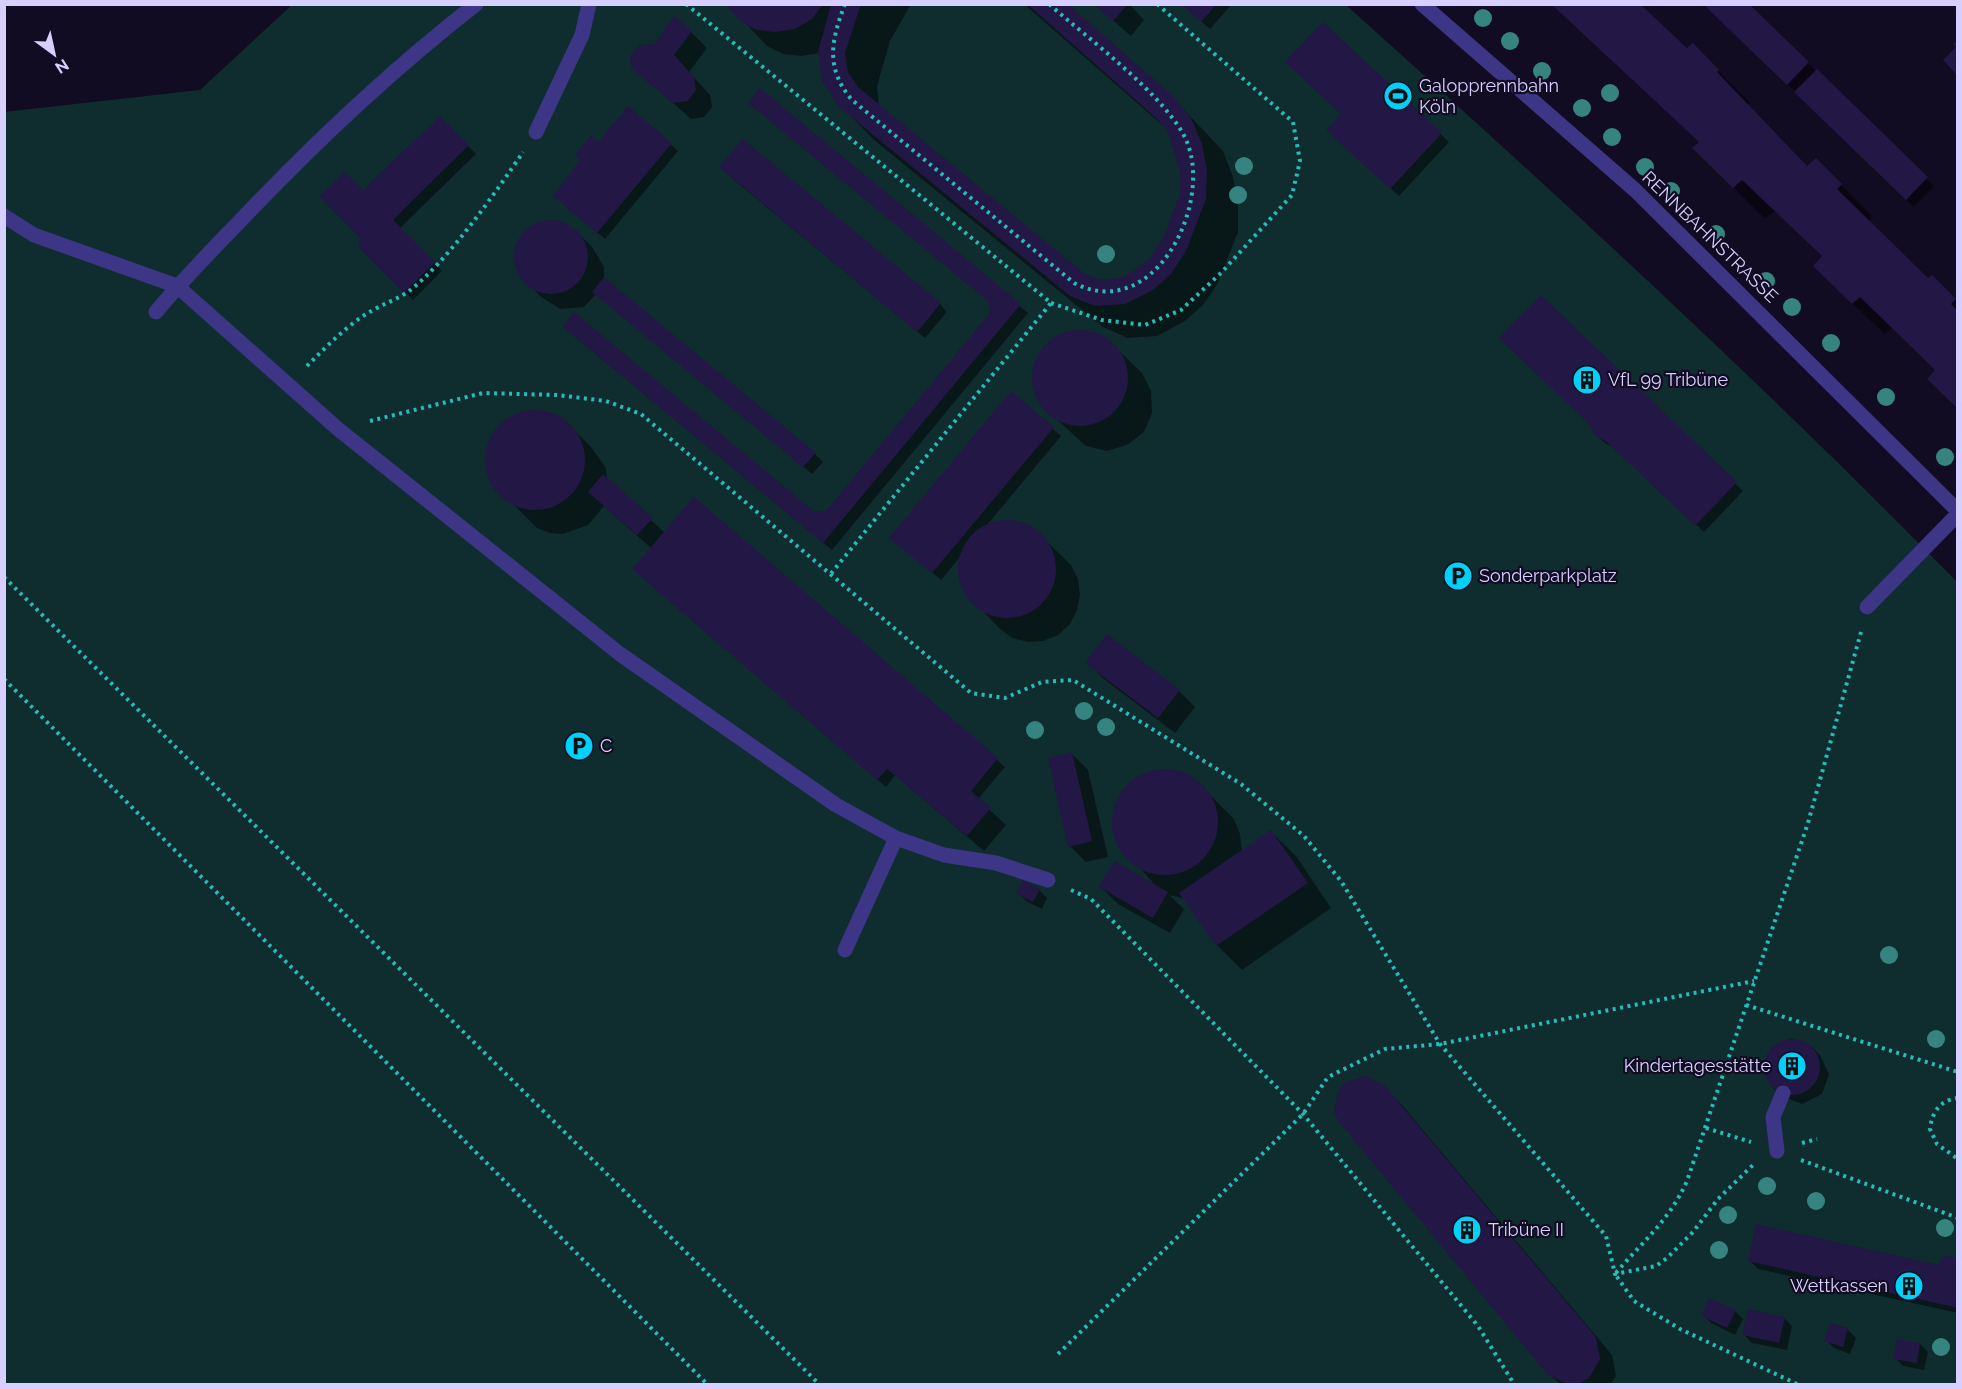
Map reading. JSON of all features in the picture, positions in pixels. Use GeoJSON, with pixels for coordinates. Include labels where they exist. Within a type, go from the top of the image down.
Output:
{"type":"FeatureCollection","features":[{"type":"Feature","properties":{"kind":"street"},"geometry":{"type":"LineString","coordinates":[[156,312],[177,286],[278,181],[373,90],[476,4]]}},
{"type":"Feature","properties":{"kind":"street"},"geometry":{"type":"LineString","coordinates":[[536,132],[574,54],[590,4]]}},
{"type":"Feature","properties":{"kind":"street","name":"RENNBAHNSTRASSE"},"geometry":{"type":"LineString","coordinates":[[1422,4],[1635,190],[1958,512]]}},
{"type":"Feature","properties":{"kind":"street"},"geometry":{"type":"LineString","coordinates":[[4,216],[34,235],[177,286],[338,429],[620,654],[836,805],[896,838],[944,855],[996,862],[1048,880]]}},
{"type":"Feature","properties":{"kind":"street"},"geometry":{"type":"LineString","coordinates":[[1867,608],[1958,512]]}},
{"type":"Feature","properties":{"kind":"street"},"geometry":{"type":"LineString","coordinates":[[844,950],[896,838]]}},
{"type":"Feature","properties":{"kind":"street"},"geometry":{"type":"LineString","coordinates":[[1777,1151],[1773,1117],[1783,1093]]}},
{"type":"Feature","properties":{"kind":"path"},"geometry":{"type":"LineString","coordinates":[[686,4],[1051,303],[1102,320],[1144,324],[1181,310],[1221,273],[1292,195],[1300,161],[1293,122],[1157,4]]}},
{"type":"Feature","properties":{"kind":"path"},"geometry":{"type":"LineString","coordinates":[[845,4],[834,39],[832,57],[836,75],[852,100],[1074,283],[1097,292],[1122,290],[1156,269],[1177,241],[1194,192],[1193,165],[1186,141],[1167,110],[1049,4]]}},
{"type":"Feature","properties":{"kind":"path"},"geometry":{"type":"LineString","coordinates":[[288,385],[338,335],[371,310],[411,290],[445,254],[502,183],[536,132]]}},
{"type":"Feature","properties":{"kind":"path"},"geometry":{"type":"LineString","coordinates":[[830,576],[1051,303]]}},
{"type":"Feature","properties":{"kind":"path"},"geometry":{"type":"LineString","coordinates":[[338,429],[483,393],[557,394],[606,400],[641,414],[971,693],[1005,698],[1042,682],[1073,681],[1241,784],[1304,836],[1341,881],[1440,1044],[1606,1236],[1615,1274],[1634,1301],[1680,1329],[1797,1384]]}},
{"type":"Feature","properties":{"kind":"path"},"geometry":{"type":"LineString","coordinates":[[4,577],[819,1384]]}},
{"type":"Feature","properties":{"kind":"path"},"geometry":{"type":"LineString","coordinates":[[1615,1274],[1639,1245],[1664,1222],[1676,1205],[1706,1128],[1808,823],[1867,608]]}},
{"type":"Feature","properties":{"kind":"path"},"geometry":{"type":"LineString","coordinates":[[4,679],[707,1384]]}},
{"type":"Feature","properties":{"kind":"path"},"geometry":{"type":"LineString","coordinates":[[1048,880],[1091,899],[1303,1114],[1478,1326],[1514,1384]]}},
{"type":"Feature","properties":{"kind":"path"},"geometry":{"type":"LineString","coordinates":[[1058,1354],[1303,1114],[1328,1077],[1385,1049],[1440,1044],[1754,981]]}},
{"type":"Feature","properties":{"kind":"path"},"geometry":{"type":"LineString","coordinates":[[1746,1005],[1958,1072]]}},
{"type":"Feature","properties":{"kind":"path"},"geometry":{"type":"LineString","coordinates":[[1958,1098],[1948,1099],[1936,1108],[1930,1129],[1937,1144],[1958,1159]]}},
{"type":"Feature","properties":{"kind":"path"},"geometry":{"type":"LineString","coordinates":[[1706,1128],[1777,1151],[1958,1218]]}},
{"type":"Feature","properties":{"kind":"path"},"geometry":{"type":"LineString","coordinates":[[1615,1274],[1656,1266],[1693,1232],[1738,1177],[1759,1160],[1777,1151],[1817,1139]]}},
{"type":"Feature","properties":{"kind":"green space"},"geometry":{"type":"Polygon","coordinates":[[[292,5],[1346,5],[1656,289],[1883,507],[1957,582],[1957,1384],[5,1384],[4,112],[200,90],[292,5]]]}},
{"type":"Feature","properties":{"kind":"building"},"geometry":{"type":"Polygon","coordinates":[[[725,4],[823,4],[812,19],[795,29],[775,32],[757,30],[741,22],[725,4]]]}},
{"type":"Feature","properties":{"kind":"building"},"geometry":{"type":"Polygon","coordinates":[[[831,4],[861,4],[845,53],[848,72],[858,87],[1085,274],[1100,280],[1118,278],[1131,273],[1151,257],[1164,236],[1180,194],[1180,172],[1168,132],[1155,117],[1027,4],[1068,4],[1173,96],[1191,118],[1202,144],[1207,170],[1206,199],[1186,251],[1171,274],[1153,290],[1125,304],[1095,306],[1070,296],[839,107],[822,81],[818,52],[831,4]]]}},
{"type":"Feature","properties":{"kind":"building"},"geometry":{"type":"Polygon","coordinates":[[[1094,4],[1128,4],[1113,21],[1094,4]]]}},
{"type":"Feature","properties":{"kind":"building"},"geometry":{"type":"Polygon","coordinates":[[[1181,4],[1217,4],[1201,22],[1181,4]]]}},
{"type":"Feature","properties":{"kind":"building"},"geometry":{"type":"Polygon","coordinates":[[[1551,4],[1640,4],[1687,48],[1693,43],[1719,70],[1717,72],[1807,166],[1816,158],[1842,184],[1837,189],[1928,278],[1932,275],[1956,299],[1951,304],[1958,311],[1958,409],[1927,379],[1935,370],[1923,358],[1860,297],[1852,304],[1813,266],[1822,256],[1742,180],[1733,188],[1692,148],[1699,142],[1551,4]]]}},
{"type":"Feature","properties":{"kind":"building"},"geometry":{"type":"Polygon","coordinates":[[[1709,4],[1749,4],[1809,62],[1787,85],[1706,7],[1709,4]]]}},
{"type":"Feature","properties":{"kind":"building"},"geometry":{"type":"Polygon","coordinates":[[[674,16],[692,31],[674,55],[694,77],[696,90],[688,101],[673,103],[632,69],[630,56],[639,45],[654,44],[674,16]]]}},
{"type":"Feature","properties":{"kind":"building"},"geometry":{"type":"Polygon","coordinates":[[[1323,22],[1442,133],[1390,189],[1326,130],[1341,114],[1285,62],[1323,22]]]}},
{"type":"Feature","properties":{"kind":"building"},"geometry":{"type":"Polygon","coordinates":[[[1958,40],[1958,76],[1943,60],[1956,47],[1953,44],[1958,40]]]}},
{"type":"Feature","properties":{"kind":"building"},"geometry":{"type":"Polygon","coordinates":[[[1817,69],[1928,177],[1906,200],[1794,92],[1817,69]]]}},
{"type":"Feature","properties":{"kind":"building"},"geometry":{"type":"Polygon","coordinates":[[[760,88],[1021,304],[823,543],[563,327],[574,312],[815,512],[826,511],[990,313],[989,302],[748,103],[760,88]]]}},
{"type":"Feature","properties":{"kind":"building"},"geometry":{"type":"Polygon","coordinates":[[[628,106],[672,143],[597,233],[553,196],[580,160],[575,155],[591,135],[599,141],[628,106]]]}},
{"type":"Feature","properties":{"kind":"building"},"geometry":{"type":"Polygon","coordinates":[[[440,116],[469,145],[393,220],[435,262],[404,293],[359,248],[360,238],[319,196],[345,172],[363,190],[440,116]]]}},
{"type":"Feature","properties":{"kind":"building"},"geometry":{"type":"Polygon","coordinates":[[[743,139],[941,303],[917,332],[719,167],[743,139]]]}},
{"type":"Feature","properties":{"kind":"building"},"geometry":{"type":"Polygon","coordinates":[[[551,220],[565,223],[577,231],[585,243],[588,257],[585,271],[577,283],[565,291],[551,294],[537,291],[525,283],[517,271],[514,257],[517,243],[525,231],[537,223],[551,220]]]}},
{"type":"Feature","properties":{"kind":"building"},"geometry":{"type":"Polygon","coordinates":[[[604,277],[816,453],[803,467],[592,292],[604,277]]]}},
{"type":"Feature","properties":{"kind":"building","name":"VfL 99 Tribüne"},"geometry":{"type":"Polygon","coordinates":[[[1541,295],[1737,482],[1695,526],[1607,442],[1595,435],[1588,423],[1499,338],[1541,295]]]}},
{"type":"Feature","properties":{"kind":"building"},"geometry":{"type":"Polygon","coordinates":[[[1080,330],[1098,334],[1114,344],[1124,360],[1128,378],[1124,396],[1114,412],[1098,422],[1080,426],[1062,422],[1046,412],[1036,396],[1032,378],[1036,360],[1046,344],[1062,334],[1080,330]]]}},
{"type":"Feature","properties":{"kind":"building"},"geometry":{"type":"Polygon","coordinates":[[[1011,391],[1054,427],[932,573],[889,538],[1011,391]]]}},
{"type":"Feature","properties":{"kind":"building"},"geometry":{"type":"Polygon","coordinates":[[[535,410],[554,414],[570,425],[581,441],[585,460],[581,479],[570,495],[554,506],[535,510],[516,506],[500,495],[489,479],[485,460],[489,441],[500,425],[516,414],[535,410]]]}},
{"type":"Feature","properties":{"kind":"building"},"geometry":{"type":"Polygon","coordinates":[[[603,474],[653,518],[637,535],[588,492],[603,474]]]}},
{"type":"Feature","properties":{"kind":"building"},"geometry":{"type":"Polygon","coordinates":[[[694,497],[998,758],[971,791],[991,808],[967,836],[887,769],[877,780],[632,569],[694,497]]]}},
{"type":"Feature","properties":{"kind":"building"},"geometry":{"type":"Polygon","coordinates":[[[1007,520],[1026,524],[1042,534],[1052,550],[1056,569],[1052,588],[1042,604],[1026,614],[1007,618],[988,614],[972,604],[962,588],[958,569],[962,550],[972,534],[988,524],[1007,520]]]}},
{"type":"Feature","properties":{"kind":"building"},"geometry":{"type":"Polygon","coordinates":[[[1107,634],[1180,690],[1158,718],[1085,663],[1107,634]]]}},
{"type":"Feature","properties":{"kind":"building"},"geometry":{"type":"Polygon","coordinates":[[[1072,752],[1092,841],[1068,847],[1048,758],[1072,752]]]}},
{"type":"Feature","properties":{"kind":"building"},"geometry":{"type":"Polygon","coordinates":[[[1165,769],[1185,773],[1202,785],[1214,802],[1218,822],[1214,842],[1202,859],[1185,871],[1165,875],[1145,871],[1128,859],[1116,842],[1112,822],[1116,802],[1128,785],[1145,773],[1165,769]]]}},
{"type":"Feature","properties":{"kind":"building"},"geometry":{"type":"Polygon","coordinates":[[[1271,830],[1308,883],[1216,946],[1179,893],[1271,830]]]}},
{"type":"Feature","properties":{"kind":"building"},"geometry":{"type":"Polygon","coordinates":[[[1114,861],[1168,892],[1153,918],[1099,887],[1114,861]]]}},
{"type":"Feature","properties":{"kind":"building"},"geometry":{"type":"Polygon","coordinates":[[[1023,880],[1040,889],[1033,902],[1016,894],[1023,880]]]}},
{"type":"Feature","properties":{"kind":"building","name":"Kindertagesstätte"},"geometry":{"type":"Polygon","coordinates":[[[1786,1039],[1798,1039],[1808,1043],[1816,1051],[1820,1067],[1816,1083],[1808,1091],[1798,1095],[1786,1095],[1776,1091],[1768,1083],[1764,1073],[1764,1061],[1768,1051],[1776,1043],[1786,1039]]]}},
{"type":"Feature","properties":{"kind":"building","name":"Tribüne II"},"geometry":{"type":"Polygon","coordinates":[[[1366,1076],[1385,1086],[1596,1337],[1600,1359],[1589,1378],[1580,1383],[1568,1384],[1548,1375],[1339,1122],[1334,1112],[1338,1091],[1345,1082],[1366,1076]]]}},
{"type":"Feature","properties":{"kind":"building","name":"Wettkassen"},"geometry":{"type":"Polygon","coordinates":[[[1756,1224],[1939,1265],[1940,1260],[1947,1256],[1958,1258],[1958,1308],[1748,1261],[1756,1224]]]}},
{"type":"Feature","properties":{"kind":"building"},"geometry":{"type":"Polygon","coordinates":[[[1709,1298],[1736,1310],[1727,1328],[1701,1316],[1709,1298]]]}},
{"type":"Feature","properties":{"kind":"building"},"geometry":{"type":"Polygon","coordinates":[[[1748,1309],[1785,1317],[1779,1343],[1742,1335],[1748,1309]]]}},
{"type":"Feature","properties":{"kind":"building"},"geometry":{"type":"Polygon","coordinates":[[[1830,1323],[1848,1328],[1843,1347],[1824,1341],[1830,1323]]]}},
{"type":"Feature","properties":{"kind":"building"},"geometry":{"type":"Polygon","coordinates":[[[1897,1339],[1920,1343],[1917,1363],[1893,1359],[1897,1339]]]}},
{"type":"Feature","properties":{"kind":"place","name":"Galopprennbahn Köln"},"geometry":{"type":"Point","coordinates":[1398,96]}},
{"type":"Feature","properties":{"kind":"place","name":"VfL 99 Tribüne"},"geometry":{"type":"Point","coordinates":[1587,380]}},
{"type":"Feature","properties":{"kind":"place","name":"Sonderparkplatz"},"geometry":{"type":"Point","coordinates":[1458,576]}},
{"type":"Feature","properties":{"kind":"place","name":"C"},"geometry":{"type":"Point","coordinates":[579,746]}},
{"type":"Feature","properties":{"kind":"place","name":"Kindertagesstätte"},"geometry":{"type":"Point","coordinates":[1792,1066]}},
{"type":"Feature","properties":{"kind":"place","name":"Tribüne II"},"geometry":{"type":"Point","coordinates":[1467,1230]}},
{"type":"Feature","properties":{"kind":"place","name":"Wettkassen"},"geometry":{"type":"Point","coordinates":[1909,1286]}}]}
